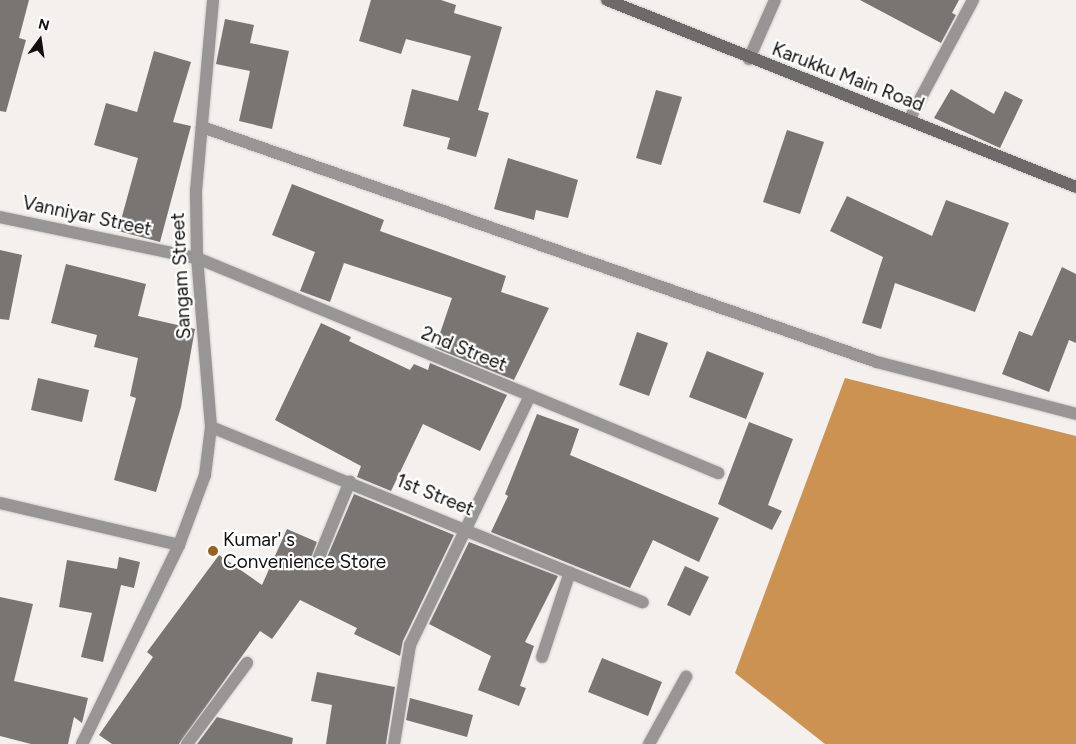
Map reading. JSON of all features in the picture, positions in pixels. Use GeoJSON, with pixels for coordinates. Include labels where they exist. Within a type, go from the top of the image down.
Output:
{"type":"FeatureCollection","features":[{"type":"Feature","properties":{"kind":"main road","name":"Karukku Main Road"},"geometry":{"type":"LineString","coordinates":[[607,0],[749,59],[1076,186]]}},
{"type":"Feature","properties":{"kind":"street","name":"Sangam Street"},"geometry":{"type":"LineString","coordinates":[[82,744],[179,546],[205,474],[211,427],[196,258],[196,191],[213,0]]}},
{"type":"Feature","properties":{"kind":"street"},"geometry":{"type":"LineString","coordinates":[[749,59],[775,0]]}},
{"type":"Feature","properties":{"kind":"street"},"geometry":{"type":"LineString","coordinates":[[909,120],[973,0]]}},
{"type":"Feature","properties":{"kind":"street"},"geometry":{"type":"LineString","coordinates":[[202,127],[876,362],[1076,414]]}},
{"type":"Feature","properties":{"kind":"street","name":"Vanniyar Street"},"geometry":{"type":"LineString","coordinates":[[0,217],[196,258]]}},
{"type":"Feature","properties":{"kind":"street","name":"2nd Street"},"geometry":{"type":"LineString","coordinates":[[196,258],[718,473]]}},
{"type":"Feature","properties":{"kind":"street"},"geometry":{"type":"LineString","coordinates":[[394,744],[410,645],[530,396]]}},
{"type":"Feature","properties":{"kind":"street","name":"1st Street"},"geometry":{"type":"LineString","coordinates":[[211,427],[350,481],[643,602]]}},
{"type":"Feature","properties":{"kind":"street"},"geometry":{"type":"LineString","coordinates":[[316,562],[350,481]]}},
{"type":"Feature","properties":{"kind":"street"},"geometry":{"type":"LineString","coordinates":[[0,504],[179,546]]}},
{"type":"Feature","properties":{"kind":"street"},"geometry":{"type":"LineString","coordinates":[[542,657],[570,572]]}},
{"type":"Feature","properties":{"kind":"street"},"geometry":{"type":"LineString","coordinates":[[186,744],[248,663]]}},
{"type":"Feature","properties":{"kind":"street"},"geometry":{"type":"LineString","coordinates":[[649,744],[686,677]]}},
{"type":"Feature","properties":{"kind":"shaded area"},"geometry":{"type":"Polygon","coordinates":[[[845,378],[1076,436],[1076,744],[825,744],[735,673],[845,378]]]}},
{"type":"Feature","properties":{"kind":"building"},"geometry":{"type":"Polygon","coordinates":[[[0,0],[29,0],[19,38],[26,40],[6,112],[0,111],[0,0]]]}},
{"type":"Feature","properties":{"kind":"building"},"geometry":{"type":"Polygon","coordinates":[[[371,0],[441,0],[456,5],[454,13],[502,27],[478,110],[489,113],[476,157],[447,149],[450,138],[403,126],[412,89],[458,101],[471,56],[406,39],[401,54],[359,41],[371,0]]]}},
{"type":"Feature","properties":{"kind":"building"},"geometry":{"type":"Polygon","coordinates":[[[860,0],[959,0],[952,13],[956,15],[941,43],[860,0]]]}},
{"type":"Feature","properties":{"kind":"building"},"geometry":{"type":"Polygon","coordinates":[[[225,19],[254,25],[250,43],[289,51],[272,129],[239,121],[250,71],[216,64],[225,19]]]}},
{"type":"Feature","properties":{"kind":"building"},"geometry":{"type":"Polygon","coordinates":[[[154,51],[191,62],[173,122],[191,126],[160,242],[118,231],[138,158],[94,145],[106,103],[137,112],[154,51]]]}},
{"type":"Feature","properties":{"kind":"building"},"geometry":{"type":"Polygon","coordinates":[[[951,89],[994,114],[1005,91],[1023,100],[1000,148],[934,118],[951,89]]]}},
{"type":"Feature","properties":{"kind":"building"},"geometry":{"type":"Polygon","coordinates":[[[656,90],[682,97],[661,165],[636,158],[656,90]]]}},
{"type":"Feature","properties":{"kind":"building"},"geometry":{"type":"Polygon","coordinates":[[[787,130],[824,142],[800,214],[763,202],[787,130]]]}},
{"type":"Feature","properties":{"kind":"building"},"geometry":{"type":"Polygon","coordinates":[[[508,158],[578,180],[568,218],[536,210],[534,220],[494,209],[508,158]]]}},
{"type":"Feature","properties":{"kind":"building"},"geometry":{"type":"Polygon","coordinates":[[[292,184],[384,220],[380,231],[506,276],[501,292],[549,308],[514,380],[435,348],[452,298],[344,263],[330,302],[300,291],[315,252],[272,235],[292,184]]]}},
{"type":"Feature","properties":{"kind":"building"},"geometry":{"type":"Polygon","coordinates":[[[847,196],[932,236],[946,200],[1009,223],[975,312],[895,283],[881,329],[862,323],[883,257],[830,231],[847,196]]]}},
{"type":"Feature","properties":{"kind":"building"},"geometry":{"type":"Polygon","coordinates":[[[0,250],[22,255],[9,320],[0,319],[0,250]]]}},
{"type":"Feature","properties":{"kind":"building"},"geometry":{"type":"Polygon","coordinates":[[[66,264],[146,284],[138,316],[195,329],[181,407],[156,492],[114,480],[136,398],[130,396],[138,358],[94,347],[97,335],[51,323],[66,264]]]}},
{"type":"Feature","properties":{"kind":"building"},"geometry":{"type":"Polygon","coordinates":[[[1062,267],[1076,274],[1076,343],[1069,340],[1049,392],[1002,374],[1019,331],[1032,336],[1062,267]]]}},
{"type":"Feature","properties":{"kind":"building"},"geometry":{"type":"Polygon","coordinates":[[[321,323],[351,337],[349,341],[410,370],[414,364],[428,370],[430,363],[507,395],[480,451],[423,424],[391,491],[357,477],[361,466],[275,420],[321,323]]]}},
{"type":"Feature","properties":{"kind":"building"},"geometry":{"type":"Polygon","coordinates":[[[637,332],[668,343],[649,396],[619,385],[637,332]]]}},
{"type":"Feature","properties":{"kind":"building"},"geometry":{"type":"Polygon","coordinates":[[[707,351],[764,373],[746,419],[689,397],[707,351]]]}},
{"type":"Feature","properties":{"kind":"building"},"geometry":{"type":"Polygon","coordinates":[[[38,378],[89,390],[82,422],[31,410],[38,378]]]}},
{"type":"Feature","properties":{"kind":"building"},"geometry":{"type":"Polygon","coordinates":[[[537,414],[579,429],[570,455],[719,518],[699,562],[653,540],[630,588],[491,532],[508,496],[505,494],[537,414]]]}},
{"type":"Feature","properties":{"kind":"building"},"geometry":{"type":"Polygon","coordinates":[[[749,422],[793,439],[768,505],[782,511],[772,530],[718,504],[749,422]]]}},
{"type":"Feature","properties":{"kind":"building"},"geometry":{"type":"Polygon","coordinates":[[[354,494],[454,535],[403,641],[400,656],[354,634],[357,628],[300,600],[272,639],[260,631],[179,744],[112,744],[99,735],[153,657],[147,652],[219,555],[262,585],[287,529],[317,542],[309,564],[314,569],[322,569],[354,494]]]}},
{"type":"Feature","properties":{"kind":"building"},"geometry":{"type":"Polygon","coordinates":[[[469,542],[558,576],[525,642],[534,646],[520,686],[526,688],[519,706],[478,690],[491,656],[429,624],[469,542]]]}},
{"type":"Feature","properties":{"kind":"building"},"geometry":{"type":"Polygon","coordinates":[[[119,557],[140,562],[134,588],[121,585],[103,662],[81,657],[92,613],[59,607],[67,560],[117,569],[119,557]]]}},
{"type":"Feature","properties":{"kind":"building"},"geometry":{"type":"Polygon","coordinates":[[[685,566],[709,577],[690,616],[667,605],[685,566]]]}},
{"type":"Feature","properties":{"kind":"building"},"geometry":{"type":"Polygon","coordinates":[[[0,597],[33,604],[14,681],[88,698],[82,723],[74,717],[68,744],[31,744],[0,736],[0,597]]]}},
{"type":"Feature","properties":{"kind":"building"},"geometry":{"type":"Polygon","coordinates":[[[602,658],[662,682],[648,716],[588,692],[602,658]]]}},
{"type":"Feature","properties":{"kind":"building"},"geometry":{"type":"Polygon","coordinates":[[[317,672],[395,687],[386,744],[326,744],[332,705],[311,701],[317,672]]]}},
{"type":"Feature","properties":{"kind":"building"},"geometry":{"type":"Polygon","coordinates":[[[410,698],[473,715],[467,737],[406,720],[410,698]]]}},
{"type":"Feature","properties":{"kind":"building"},"geometry":{"type":"Polygon","coordinates":[[[217,717],[293,738],[292,744],[197,744],[217,717]]]}},
{"type":"Feature","properties":{"kind":"place","name":"Kumar' s Convenience Store"},"geometry":{"type":"Point","coordinates":[213,551]}}]}
